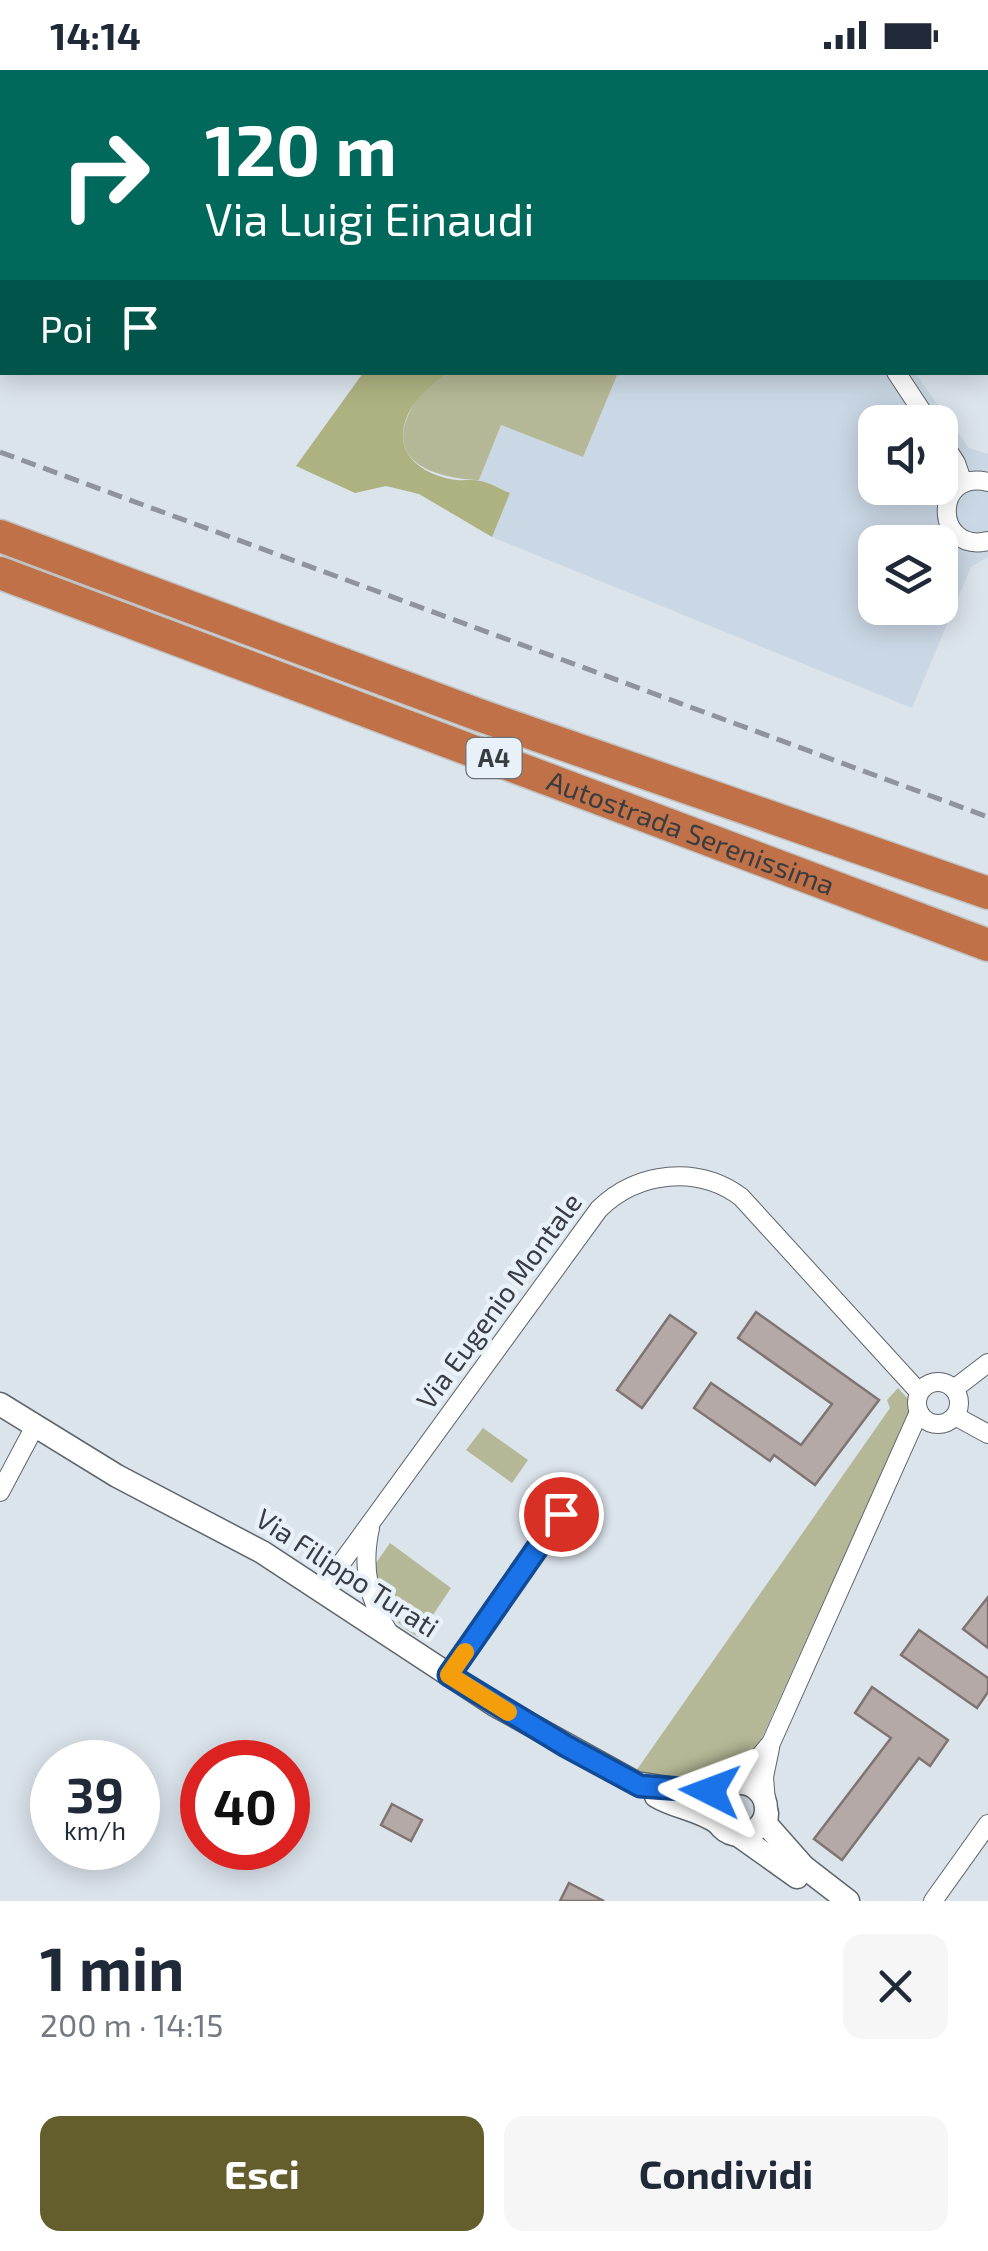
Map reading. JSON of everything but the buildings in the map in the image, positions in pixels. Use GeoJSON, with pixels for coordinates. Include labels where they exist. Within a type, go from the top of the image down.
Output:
{"type":"FeatureCollection","features":[{"type":"Feature","properties":{"kind":"highway","name":"Autostrada Serenissima"},"geometry":{"type":"LineString","coordinates":[[0,536],[478,715],[988,893]]}},
{"type":"Feature","properties":{"kind":"highway","name":"Autostrada Serenissima"},"geometry":{"type":"LineString","coordinates":[[0,573],[988,944]]}},
{"type":"Feature","properties":{"kind":"street"},"geometry":{"type":"LineString","coordinates":[[898,375],[917,405]]}},
{"type":"Feature","properties":{"kind":"street"},"geometry":{"type":"LineString","coordinates":[[958,468],[964,483]]}},
{"type":"Feature","properties":{"kind":"street"},"geometry":{"type":"LineString","coordinates":[[988,482],[964,483],[948,498],[947,520],[960,538],[969,542],[988,541]]}},
{"type":"Feature","properties":{"kind":"street","name":"Via Eugenio Montale"},"geometry":{"type":"LineString","coordinates":[[322,1591],[600,1209],[630,1186],[658,1178],[706,1178],[741,1198],[919,1392]]}},
{"type":"Feature","properties":{"kind":"street"},"geometry":{"type":"LineString","coordinates":[[954,1389],[988,1362]]}},
{"type":"Feature","properties":{"kind":"street"},"geometry":{"type":"LineString","coordinates":[[844,1899],[792,1856],[769,1828],[764,1777],[771,1743],[918,1412],[919,1392],[936,1381],[954,1389],[959,1402],[954,1416],[936,1424],[918,1412]]}},
{"type":"Feature","properties":{"kind":"street","name":"Via Filippo Turati"},"geometry":{"type":"LineString","coordinates":[[0,1404],[117,1476],[262,1552],[449,1675],[640,1786],[688,1791],[730,1786]]}},
{"type":"Feature","properties":{"kind":"street"},"geometry":{"type":"LineString","coordinates":[[954,1416],[988,1434]]}},
{"type":"Feature","properties":{"kind":"street"},"geometry":{"type":"LineString","coordinates":[[0,1492],[34,1428]]}},
{"type":"Feature","properties":{"kind":"street"},"geometry":{"type":"LineString","coordinates":[[449,1675],[561,1514]]}},
{"type":"Feature","properties":{"kind":"street"},"geometry":{"type":"LineString","coordinates":[[371,1522],[367,1584],[390,1635]]}},
{"type":"Feature","properties":{"kind":"street"},"geometry":{"type":"LineString","coordinates":[[728,1829],[714,1805],[771,1743]]}},
{"type":"Feature","properties":{"kind":"street"},"geometry":{"type":"LineString","coordinates":[[640,1786],[664,1801],[696,1810],[794,1876],[844,1899]]}},
{"type":"Feature","properties":{"kind":"street"},"geometry":{"type":"LineString","coordinates":[[728,1829],[760,1827],[766,1807],[759,1789],[730,1786]]}},
{"type":"Feature","properties":{"kind":"street"},"geometry":{"type":"LineString","coordinates":[[933,1901],[988,1824]]}},
{"type":"Feature","properties":{"kind":"shaded area"},"geometry":{"type":"Polygon","coordinates":[[[617,375],[916,375],[938,405],[858,405],[858,505],[958,505],[958,433],[969,448],[988,454],[988,557],[971,567],[958,598],[958,525],[858,525],[858,625],[947,625],[912,708],[492,537],[510,493],[479,480],[501,425],[583,457],[617,375]]]}},
{"type":"Feature","properties":{"kind":"green space"},"geometry":{"type":"Polygon","coordinates":[[[362,375],[445,375],[425,391],[408,413],[403,433],[407,452],[428,471],[447,478],[481,481],[510,493],[492,537],[419,494],[386,486],[355,493],[296,466],[362,375]]]}},
{"type":"Feature","properties":{"kind":"green space"},"geometry":{"type":"Polygon","coordinates":[[[445,375],[617,375],[583,457],[501,425],[479,480],[435,473],[422,467],[405,448],[407,418],[423,391],[445,375]]]}},
{"type":"Feature","properties":{"kind":"green space"},"geometry":{"type":"Polygon","coordinates":[[[898,1388],[908,1399],[909,1412],[756,1751],[730,1775],[715,1781],[686,1783],[636,1771],[890,1408],[887,1400],[898,1388]]]}},
{"type":"Feature","properties":{"kind":"green space"},"geometry":{"type":"Polygon","coordinates":[[[483,1428],[528,1460],[512,1483],[466,1450],[483,1428]]]}},
{"type":"Feature","properties":{"kind":"green space"},"geometry":{"type":"Polygon","coordinates":[[[390,1543],[451,1588],[418,1637],[392,1616],[379,1589],[374,1566],[390,1543]]]}},
{"type":"Feature","properties":{"kind":"railway"},"geometry":{"type":"LineString","coordinates":[[0,452],[988,817]]}},
{"type":"Feature","properties":{"kind":"slow traffic"},"geometry":{"type":"LineString","coordinates":[[465,1652],[449,1675],[508,1712]]}},
{"type":"Feature","properties":{"kind":"route"},"geometry":{"type":"LineString","coordinates":[[561,1514],[449,1675],[640,1786],[710,1791]]}}]}
